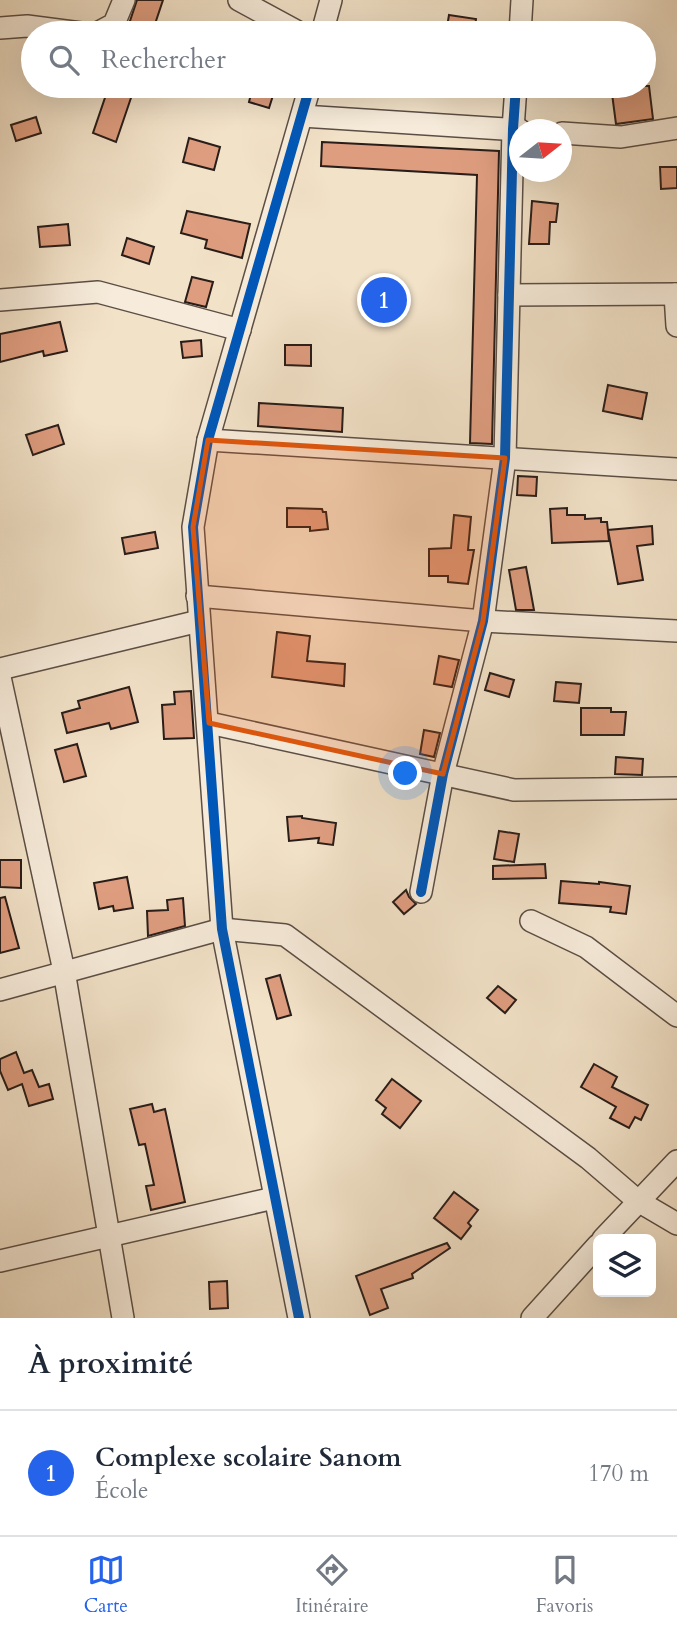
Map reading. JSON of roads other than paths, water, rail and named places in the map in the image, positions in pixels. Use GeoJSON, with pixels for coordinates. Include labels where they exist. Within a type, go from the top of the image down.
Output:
{"type":"FeatureCollection","features":[{"type":"Feature","properties":{"kind":"street"},"geometry":{"type":"LineString","coordinates":[[115,21],[124,0]]}},
{"type":"Feature","properties":{"kind":"street"},"geometry":{"type":"LineString","coordinates":[[239,0],[278,21]]}},
{"type":"Feature","properties":{"kind":"street"},"geometry":{"type":"LineString","coordinates":[[325,21],[331,0]]}},
{"type":"Feature","properties":{"kind":"street"},"geometry":{"type":"LineString","coordinates":[[521,21],[522,0]]}},
{"type":"Feature","properties":{"kind":"street"},"geometry":{"type":"LineString","coordinates":[[0,28],[21,26]]}},
{"type":"Feature","properties":{"kind":"street"},"geometry":{"type":"LineString","coordinates":[[299,1318],[222,929],[193,527],[208,440],[307,98]]}},
{"type":"Feature","properties":{"kind":"street"},"geometry":{"type":"LineString","coordinates":[[516,98],[516,119]]}},
{"type":"Feature","properties":{"kind":"street"},"geometry":{"type":"LineString","coordinates":[[302,116],[509,129]]}},
{"type":"Feature","properties":{"kind":"street"},"geometry":{"type":"LineString","coordinates":[[572,134],[621,137],[677,128]]}},
{"type":"Feature","properties":{"kind":"street"},"geometry":{"type":"LineString","coordinates":[[421,892],[443,774],[483,621],[505,457],[514,182]]}},
{"type":"Feature","properties":{"kind":"street"},"geometry":{"type":"LineString","coordinates":[[0,300],[98,292],[240,330]]}},
{"type":"Feature","properties":{"kind":"street"},"geometry":{"type":"LineString","coordinates":[[509,295],[676,294],[677,326]]}},
{"type":"Feature","properties":{"kind":"street"},"geometry":{"type":"LineString","coordinates":[[208,440],[677,470]]}},
{"type":"Feature","properties":{"kind":"street"},"geometry":{"type":"LineString","coordinates":[[197,597],[483,621],[677,631]]}},
{"type":"Feature","properties":{"kind":"street"},"geometry":{"type":"LineString","coordinates":[[0,669],[199,621]]}},
{"type":"Feature","properties":{"kind":"street"},"geometry":{"type":"LineString","coordinates":[[0,677],[64,971],[123,1318]]}},
{"type":"Feature","properties":{"kind":"street"},"geometry":{"type":"LineString","coordinates":[[209,723],[514,790],[677,788]]}},
{"type":"Feature","properties":{"kind":"street"},"geometry":{"type":"LineString","coordinates":[[531,921],[586,947],[677,1016]]}},
{"type":"Feature","properties":{"kind":"street"},"geometry":{"type":"LineString","coordinates":[[0,990],[222,929],[285,935],[588,1158],[638,1201],[677,1224]]}},
{"type":"Feature","properties":{"kind":"street"},"geometry":{"type":"LineString","coordinates":[[608,1234],[677,1161]]}},
{"type":"Feature","properties":{"kind":"street"},"geometry":{"type":"LineString","coordinates":[[0,1261],[274,1198]]}},
{"type":"Feature","properties":{"kind":"street"},"geometry":{"type":"LineString","coordinates":[[532,1318],[593,1251]]}},
{"type":"Feature","properties":{"kind":"place","name":"Complexe scolaire Sanom"},"geometry":{"type":"Point","coordinates":[384,300]}}]}
